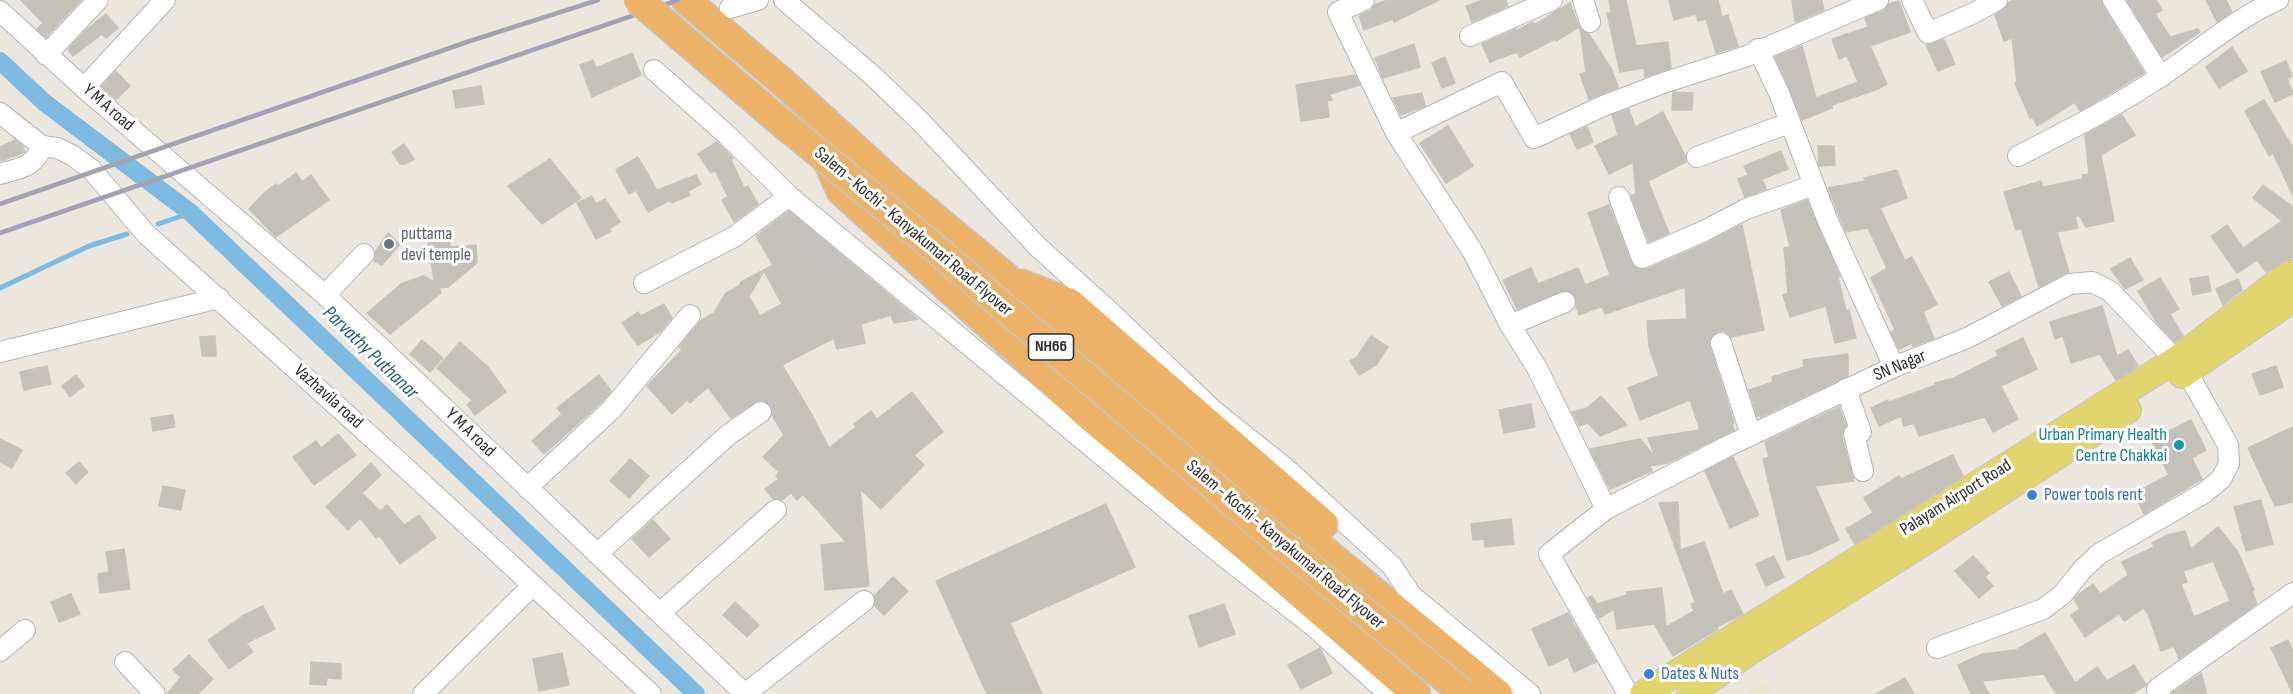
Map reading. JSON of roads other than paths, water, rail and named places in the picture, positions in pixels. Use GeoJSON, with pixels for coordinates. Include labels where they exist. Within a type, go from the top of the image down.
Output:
{"type":"FeatureCollection","features":[{"type":"Feature","properties":{"kind":"highway","name":"Salem - Kochi - Kanyakumari Road Flyover"},"geometry":{"type":"LineString","coordinates":[[638,0],[930,244],[1277,540],[1464,694]]}},
{"type":"Feature","properties":{"kind":"highway","name":"Salem - Kochi - Kanyakumari Road Flyover"},"geometry":{"type":"LineString","coordinates":[[686,0],[787,86],[893,183],[1006,277],[1130,390],[1498,694]]}},
{"type":"Feature","properties":{"kind":"highway"},"geometry":{"type":"LineString","coordinates":[[827,160],[841,191],[1089,417],[1252,553],[1390,683],[1416,694]]}},
{"type":"Feature","properties":{"kind":"highway"},"geometry":{"type":"LineString","coordinates":[[1006,277],[1070,303],[1303,507],[1412,596]]}},
{"type":"Feature","properties":{"kind":"main road","name":"Palayam Airport Road"},"geometry":{"type":"LineString","coordinates":[[1690,694],[1746,654],[1912,550],[2182,366],[2279,281],[2293,273]]}},
{"type":"Feature","properties":{"kind":"main road","name":"Palayam Airport Road"},"geometry":{"type":"LineString","coordinates":[[1643,694],[2293,299]]}},
{"type":"Feature","properties":{"kind":"street"},"geometry":{"type":"LineString","coordinates":[[46,54],[98,0]]}},
{"type":"Feature","properties":{"kind":"street"},"geometry":{"type":"LineString","coordinates":[[84,88],[165,0]]}},
{"type":"Feature","properties":{"kind":"street"},"geometry":{"type":"LineString","coordinates":[[730,8],[758,0]]}},
{"type":"Feature","properties":{"kind":"street"},"geometry":{"type":"LineString","coordinates":[[784,0],[872,75],[920,121],[1038,247],[1214,411],[1288,470],[1392,566],[1412,596],[1530,694]]}},
{"type":"Feature","properties":{"kind":"street"},"geometry":{"type":"LineString","coordinates":[[1364,0],[1336,6],[1396,133],[1473,252],[1510,326],[1537,368],[1606,508]]}},
{"type":"Feature","properties":{"kind":"street"},"geometry":{"type":"LineString","coordinates":[[1470,36],[1552,0]]}},
{"type":"Feature","properties":{"kind":"street"},"geometry":{"type":"LineString","coordinates":[[1582,0],[1590,22]]}},
{"type":"Feature","properties":{"kind":"street"},"geometry":{"type":"LineString","coordinates":[[1396,133],[1502,82],[1534,138],[1603,106],[1663,83],[1728,63],[1878,0]]}},
{"type":"Feature","properties":{"kind":"street"},"geometry":{"type":"LineString","coordinates":[[1912,0],[1928,33],[1989,2]]}},
{"type":"Feature","properties":{"kind":"street"},"geometry":{"type":"LineString","coordinates":[[2113,0],[2160,77]]}},
{"type":"Feature","properties":{"kind":"street"},"geometry":{"type":"LineString","coordinates":[[2018,156],[2079,125],[2160,77],[2255,5],[2278,0]]}},
{"type":"Feature","properties":{"kind":"street","name":"Y M A road"},"geometry":{"type":"LineString","coordinates":[[0,11],[84,88],[325,296],[745,694]]}},
{"type":"Feature","properties":{"kind":"street"},"geometry":{"type":"LineString","coordinates":[[1758,49],[1779,93],[1814,184],[1893,367]]}},
{"type":"Feature","properties":{"kind":"street"},"geometry":{"type":"LineString","coordinates":[[654,70],[727,135],[789,196],[1222,555],[1390,683]]}},
{"type":"Feature","properties":{"kind":"street","name":"Vazhavila road"},"geometry":{"type":"LineString","coordinates":[[0,113],[42,146],[57,148],[81,160],[146,234],[219,298],[651,694]]}},
{"type":"Feature","properties":{"kind":"street"},"geometry":{"type":"LineString","coordinates":[[1697,157],[1789,123]]}},
{"type":"Feature","properties":{"kind":"street"},"geometry":{"type":"LineString","coordinates":[[0,174],[28,165],[37,159],[42,146]]}},
{"type":"Feature","properties":{"kind":"street"},"geometry":{"type":"LineString","coordinates":[[1619,197],[1642,258],[1704,231],[1746,209],[1814,184]]}},
{"type":"Feature","properties":{"kind":"street"},"geometry":{"type":"LineString","coordinates":[[644,283],[734,237],[789,196]]}},
{"type":"Feature","properties":{"kind":"street"},"geometry":{"type":"LineString","coordinates":[[325,296],[364,254]]}},
{"type":"Feature","properties":{"kind":"street","name":"SN Nagar"},"geometry":{"type":"LineString","coordinates":[[1628,694],[1549,554],[1606,508],[1751,435],[1893,367],[1967,338],[2070,284],[2092,282],[2110,291],[2182,366],[2228,445],[2229,464],[2221,479],[2204,493],[2099,554],[2082,570],[2062,595],[2043,609],[1937,648]]}},
{"type":"Feature","properties":{"kind":"street"},"geometry":{"type":"LineString","coordinates":[[0,352],[219,298]]}},
{"type":"Feature","properties":{"kind":"street"},"geometry":{"type":"LineString","coordinates":[[1510,326],[1565,302]]}},
{"type":"Feature","properties":{"kind":"street"},"geometry":{"type":"LineString","coordinates":[[527,488],[611,410],[690,315]]}},
{"type":"Feature","properties":{"kind":"street"},"geometry":{"type":"LineString","coordinates":[[1721,343],[1751,435]]}},
{"type":"Feature","properties":{"kind":"street"},"geometry":{"type":"LineString","coordinates":[[1846,389],[1861,432],[1854,434],[1863,471]]}},
{"type":"Feature","properties":{"kind":"street"},"geometry":{"type":"LineString","coordinates":[[597,554],[728,435],[761,412]]}},
{"type":"Feature","properties":{"kind":"street"},"geometry":{"type":"LineString","coordinates":[[660,614],[776,510]]}},
{"type":"Feature","properties":{"kind":"street"},"geometry":{"type":"LineString","coordinates":[[423,694],[533,585]]}},
{"type":"Feature","properties":{"kind":"street"},"geometry":{"type":"LineString","coordinates":[[2160,694],[2157,689],[2293,593]]}},
{"type":"Feature","properties":{"kind":"street"},"geometry":{"type":"LineString","coordinates":[[745,694],[864,601]]}},
{"type":"Feature","properties":{"kind":"street"},"geometry":{"type":"LineString","coordinates":[[0,651],[25,630]]}},
{"type":"Feature","properties":{"kind":"street"},"geometry":{"type":"LineString","coordinates":[[125,662],[155,694]]}},
{"type":"Feature","properties":{"kind":"waterway","name":"Parvathy Puthanar"},"geometry":{"type":"LineString","coordinates":[[0,61],[45,103],[191,213],[696,694]]}},
{"type":"Feature","properties":{"kind":"waterway"},"geometry":{"type":"LineString","coordinates":[[158,224],[191,213]]}},
{"type":"Feature","properties":{"kind":"waterway"},"geometry":{"type":"LineString","coordinates":[[0,288],[89,246],[127,234]]}},
{"type":"Feature","properties":{"kind":"railway"},"geometry":{"type":"LineString","coordinates":[[0,204],[470,41],[598,0]]}},
{"type":"Feature","properties":{"kind":"railway"},"geometry":{"type":"LineString","coordinates":[[0,233],[678,0]]}},
{"type":"Feature","properties":{"kind":"place","name":"puttama devi temple"},"geometry":{"type":"Point","coordinates":[389,244]}},
{"type":"Feature","properties":{"kind":"place","name":"Urban Primary Health Centre Chakkai"},"geometry":{"type":"Point","coordinates":[2179,445]}},
{"type":"Feature","properties":{"kind":"place","name":"Power tools rent"},"geometry":{"type":"Point","coordinates":[2032,495]}},
{"type":"Feature","properties":{"kind":"place","name":"Dates & Nuts"},"geometry":{"type":"Point","coordinates":[1649,674]}}]}
